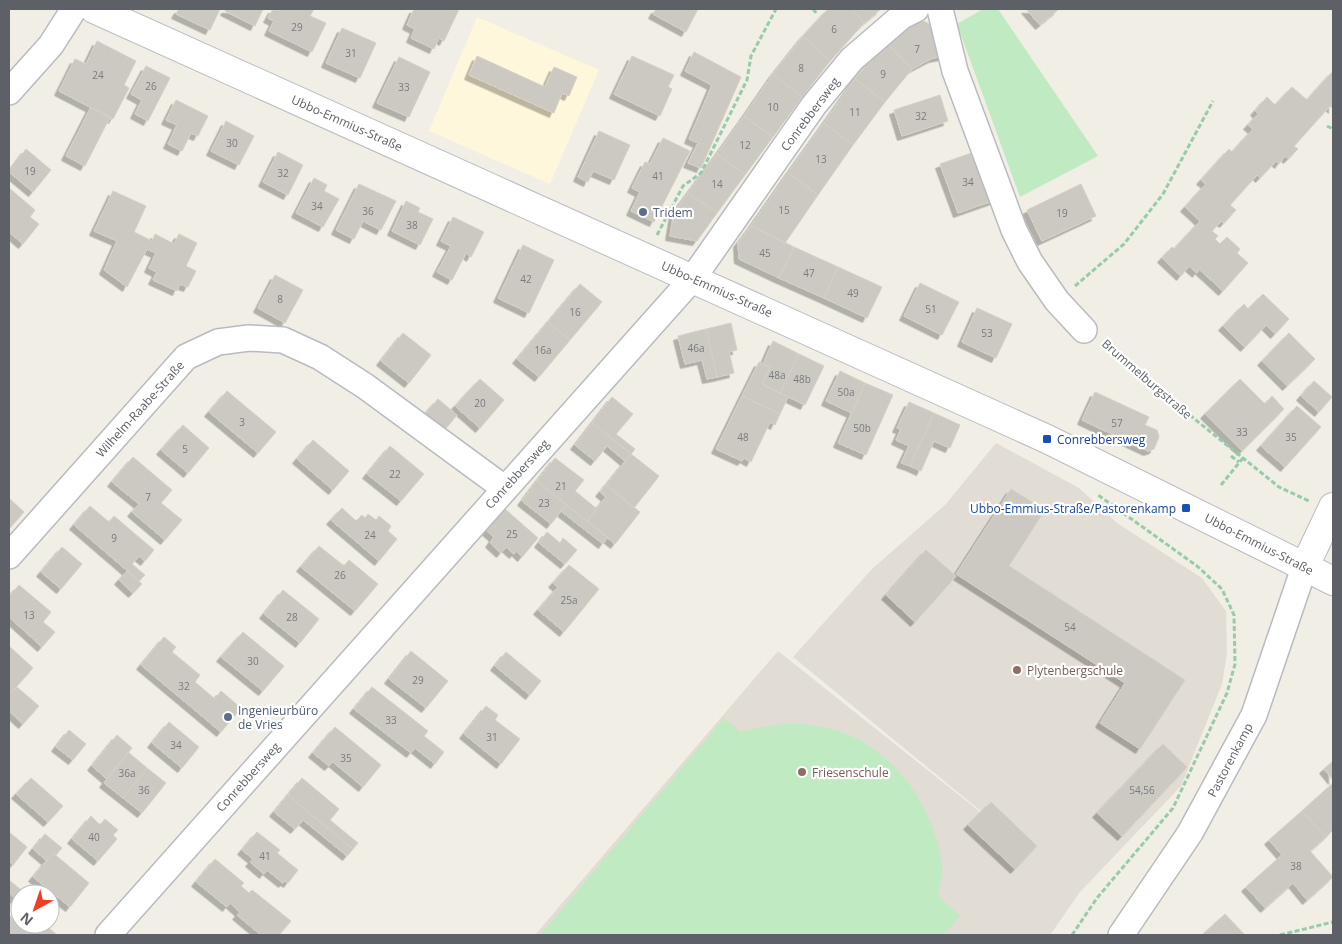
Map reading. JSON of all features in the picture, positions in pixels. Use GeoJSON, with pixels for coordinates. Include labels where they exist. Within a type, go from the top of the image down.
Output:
{"type":"FeatureCollection","features":[{"type":"Feature","properties":{"kind":"main road","name":"Ubbo-Emmius-Straße"},"geometry":{"type":"LineString","coordinates":[[94,9],[645,256],[1046,439],[1333,581]]}},
{"type":"Feature","properties":{"kind":"main road"},"geometry":{"type":"LineString","coordinates":[[1304,568],[1332,509]]}},
{"type":"Feature","properties":{"kind":"street"},"geometry":{"type":"LineString","coordinates":[[9,92],[51,45],[74,9]]}},
{"type":"Feature","properties":{"kind":"street","name":"Conrebbersweg"},"geometry":{"type":"LineString","coordinates":[[108,935],[504,488],[693,278],[820,97],[852,59],[902,16],[916,9]]}},
{"type":"Feature","properties":{"kind":"street"},"geometry":{"type":"LineString","coordinates":[[940,9],[955,71],[1014,230],[1030,262],[1057,301],[1084,330]]}},
{"type":"Feature","properties":{"kind":"street","name":"Wilhelm-Raabe-Straße"},"geometry":{"type":"LineString","coordinates":[[9,556],[186,358],[218,342],[249,338],[283,340],[320,358],[365,386],[504,488]]}},
{"type":"Feature","properties":{"kind":"street","name":"Pastorenkamp"},"geometry":{"type":"LineString","coordinates":[[1122,935],[1190,833],[1254,715],[1304,568]]}},
{"type":"Feature","properties":{"kind":"path"},"geometry":{"type":"LineString","coordinates":[[645,256],[683,186],[702,173],[747,80],[751,56],[776,9]]}},
{"type":"Feature","properties":{"kind":"path"},"geometry":{"type":"LineString","coordinates":[[813,9],[817,14]]}},
{"type":"Feature","properties":{"kind":"path"},"geometry":{"type":"LineString","coordinates":[[1057,301],[1130,237],[1163,194],[1213,101]]}},
{"type":"Feature","properties":{"kind":"path"},"geometry":{"type":"LineString","coordinates":[[1327,126],[1333,129]]}},
{"type":"Feature","properties":{"kind":"path","name":"Brummelburgstraße"},"geometry":{"type":"LineString","coordinates":[[1084,330],[1095,333],[1155,389],[1279,487],[1332,509]]}},
{"type":"Feature","properties":{"kind":"path"},"geometry":{"type":"LineString","coordinates":[[1230,456],[1239,462]]}},
{"type":"Feature","properties":{"kind":"path"},"geometry":{"type":"LineString","coordinates":[[1221,485],[1243,458]]}},
{"type":"Feature","properties":{"kind":"path"},"geometry":{"type":"LineString","coordinates":[[1072,935],[1097,898],[1173,808],[1226,693],[1235,664],[1234,615],[1222,589],[1197,566],[1096,494]]}},
{"type":"Feature","properties":{"kind":"path"},"geometry":{"type":"LineString","coordinates":[[1280,935],[1333,922]]}},
{"type":"Feature","properties":{"kind":"shaded area"},"geometry":{"type":"Polygon","coordinates":[[[477,17],[599,70],[550,184],[429,131],[477,17]]]}},
{"type":"Feature","properties":{"kind":"shaded area"},"geometry":{"type":"Polygon","coordinates":[[[996,443],[1079,488],[1117,523],[1202,578],[1226,611],[1227,654],[1222,684],[1181,786],[1080,892],[1050,935],[535,935],[778,651],[1038,858],[793,657],[872,569],[945,505],[996,443]]]}},
{"type":"Feature","properties":{"kind":"green space"},"geometry":{"type":"Polygon","coordinates":[[[983,9],[998,9],[1098,156],[1020,197],[957,24],[983,9]]]}},
{"type":"Feature","properties":{"kind":"green space","name":"Friesenschule"},"geometry":{"type":"Polygon","coordinates":[[[724,718],[740,732],[760,727],[781,725],[802,724],[823,727],[846,734],[868,745],[887,760],[904,777],[918,797],[938,842],[942,869],[938,896],[960,916],[944,935],[540,935],[724,718]]]}},
{"type":"Feature","properties":{"kind":"building"},"geometry":{"type":"Polygon","coordinates":[[[179,9],[220,9],[210,30],[176,14],[179,9]]]}},
{"type":"Feature","properties":{"kind":"building"},"geometry":{"type":"Polygon","coordinates":[[[226,9],[263,9],[255,26],[225,11],[226,9]]]}},
{"type":"Feature","properties":{"kind":"building"},"geometry":{"type":"Polygon","coordinates":[[[273,9],[279,11],[280,9],[314,9],[310,16],[326,23],[312,52],[269,31],[274,21],[268,18],[273,9]]]}},
{"type":"Feature","properties":{"kind":"building"},"geometry":{"type":"Polygon","coordinates":[[[414,9],[459,9],[444,41],[439,38],[434,49],[411,38],[415,29],[407,25],[414,9]]]}},
{"type":"Feature","properties":{"kind":"building"},"geometry":{"type":"Polygon","coordinates":[[[656,9],[698,9],[686,32],[653,14],[656,9]]]}},
{"type":"Feature","properties":{"kind":"building"},"geometry":{"type":"Polygon","coordinates":[[[828,9],[851,9],[864,23],[830,61],[803,36],[828,9]]]}},
{"type":"Feature","properties":{"kind":"building"},"geometry":{"type":"Polygon","coordinates":[[[851,9],[881,9],[864,23],[851,9]]]}},
{"type":"Feature","properties":{"kind":"building"},"geometry":{"type":"Polygon","coordinates":[[[1026,9],[1059,9],[1040,25],[1026,9]]]}},
{"type":"Feature","properties":{"kind":"building"},"geometry":{"type":"Polygon","coordinates":[[[921,20],[934,26],[944,56],[933,58],[912,69],[886,42],[910,23],[921,20]]]}},
{"type":"Feature","properties":{"kind":"building"},"geometry":{"type":"Polygon","coordinates":[[[342,28],[376,43],[360,78],[326,63],[342,28]]]}},
{"type":"Feature","properties":{"kind":"building"},"geometry":{"type":"Polygon","coordinates":[[[803,36],[830,61],[802,97],[773,74],[803,36]]]}},
{"type":"Feature","properties":{"kind":"building"},"geometry":{"type":"Polygon","coordinates":[[[97,41],[136,61],[124,85],[129,88],[113,119],[59,91],[75,59],[86,64],[97,41]]]}},
{"type":"Feature","properties":{"kind":"building"},"geometry":{"type":"Polygon","coordinates":[[[886,42],[912,69],[885,102],[855,79],[886,42]]]}},
{"type":"Feature","properties":{"kind":"building"},"geometry":{"type":"Polygon","coordinates":[[[694,52],[741,77],[701,168],[688,163],[698,143],[689,139],[712,85],[685,71],[694,52]]]}},
{"type":"Feature","properties":{"kind":"building"},"geometry":{"type":"Polygon","coordinates":[[[477,56],[545,87],[554,67],[577,77],[569,96],[562,93],[554,113],[469,75],[477,56]]]}},
{"type":"Feature","properties":{"kind":"building"},"geometry":{"type":"Polygon","coordinates":[[[632,56],[674,75],[668,87],[672,89],[660,116],[614,94],[632,56]]]}},
{"type":"Feature","properties":{"kind":"building"},"geometry":{"type":"Polygon","coordinates":[[[399,57],[430,72],[409,117],[377,103],[399,57]]]}},
{"type":"Feature","properties":{"kind":"building"},"geometry":{"type":"Polygon","coordinates":[[[146,66],[170,78],[148,121],[135,114],[142,100],[131,94],[146,66]]]}},
{"type":"Feature","properties":{"kind":"building"},"geometry":{"type":"Polygon","coordinates":[[[1333,71],[1333,109],[1330,106],[1294,146],[1298,149],[1288,159],[1285,156],[1279,164],[1276,161],[1260,178],[1257,175],[1230,205],[1236,210],[1224,223],[1221,221],[1212,231],[1218,236],[1215,239],[1220,244],[1227,237],[1240,249],[1237,253],[1248,263],[1223,291],[1199,269],[1197,273],[1189,266],[1181,276],[1162,258],[1172,247],[1174,249],[1200,221],[1185,207],[1206,184],[1201,180],[1229,149],[1232,152],[1253,129],[1248,125],[1258,114],[1255,111],[1267,97],[1275,105],[1292,87],[1307,100],[1333,71]]]}},
{"type":"Feature","properties":{"kind":"building"},"geometry":{"type":"Polygon","coordinates":[[[773,74],[802,97],[773,137],[744,116],[773,74]]]}},
{"type":"Feature","properties":{"kind":"building"},"geometry":{"type":"Polygon","coordinates":[[[855,79],[885,102],[853,145],[824,123],[855,79]]]}},
{"type":"Feature","properties":{"kind":"building"},"geometry":{"type":"Polygon","coordinates":[[[940,95],[948,121],[902,136],[894,110],[940,95]]]}},
{"type":"Feature","properties":{"kind":"building"},"geometry":{"type":"Polygon","coordinates":[[[176,100],[208,116],[198,136],[191,133],[182,151],[168,144],[177,125],[166,120],[176,100]]]}},
{"type":"Feature","properties":{"kind":"building"},"geometry":{"type":"Polygon","coordinates":[[[91,107],[110,117],[85,166],[66,156],[91,107]]]}},
{"type":"Feature","properties":{"kind":"building"},"geometry":{"type":"Polygon","coordinates":[[[744,116],[773,137],[745,175],[717,154],[744,116]]]}},
{"type":"Feature","properties":{"kind":"building"},"geometry":{"type":"Polygon","coordinates":[[[226,121],[254,136],[239,165],[211,151],[226,121]]]}},
{"type":"Feature","properties":{"kind":"building"},"geometry":{"type":"Polygon","coordinates":[[[824,123],[853,145],[818,195],[788,173],[824,123]]]}},
{"type":"Feature","properties":{"kind":"building"},"geometry":{"type":"Polygon","coordinates":[[[599,131],[630,145],[614,180],[593,171],[588,182],[578,177],[599,131]]]}},
{"type":"Feature","properties":{"kind":"building"},"geometry":{"type":"Polygon","coordinates":[[[663,138],[690,151],[654,222],[631,211],[640,192],[632,188],[645,162],[650,164],[663,138]]]}},
{"type":"Feature","properties":{"kind":"building"},"geometry":{"type":"Polygon","coordinates":[[[26,149],[51,170],[33,192],[9,172],[26,149]]]}},
{"type":"Feature","properties":{"kind":"building"},"geometry":{"type":"Polygon","coordinates":[[[977,151],[995,200],[958,213],[940,164],[977,151]]]}},
{"type":"Feature","properties":{"kind":"building"},"geometry":{"type":"Polygon","coordinates":[[[278,152],[303,165],[288,195],[263,182],[278,152]]]}},
{"type":"Feature","properties":{"kind":"building"},"geometry":{"type":"Polygon","coordinates":[[[717,154],[745,175],[717,213],[688,193],[717,154]]]}},
{"type":"Feature","properties":{"kind":"building"},"geometry":{"type":"Polygon","coordinates":[[[788,173],[818,195],[785,243],[751,226],[788,173]]]}},
{"type":"Feature","properties":{"kind":"building"},"geometry":{"type":"Polygon","coordinates":[[[314,178],[327,185],[324,191],[339,199],[323,227],[296,213],[314,178]]]}},
{"type":"Feature","properties":{"kind":"building"},"geometry":{"type":"Polygon","coordinates":[[[359,184],[396,201],[381,230],[363,221],[354,239],[336,230],[359,184]]]}},
{"type":"Feature","properties":{"kind":"building"},"geometry":{"type":"Polygon","coordinates":[[[1081,184],[1096,216],[1042,241],[1027,210],[1081,184]]]}},
{"type":"Feature","properties":{"kind":"building"},"geometry":{"type":"Polygon","coordinates":[[[9,188],[35,210],[30,217],[39,224],[23,244],[9,232],[9,188]]]}},
{"type":"Feature","properties":{"kind":"building"},"geometry":{"type":"Polygon","coordinates":[[[113,191],[146,206],[134,232],[152,241],[155,234],[174,244],[179,234],[197,243],[186,266],[196,271],[188,287],[180,284],[177,291],[153,280],[157,272],[149,268],[156,253],[147,249],[127,287],[104,270],[117,241],[94,231],[113,191]]]}},
{"type":"Feature","properties":{"kind":"building"},"geometry":{"type":"Polygon","coordinates":[[[688,193],[717,213],[697,241],[670,236],[674,212],[688,193]]]}},
{"type":"Feature","properties":{"kind":"building"},"geometry":{"type":"Polygon","coordinates":[[[406,201],[420,208],[418,212],[433,219],[420,245],[392,231],[406,201]]]}},
{"type":"Feature","properties":{"kind":"building"},"geometry":{"type":"Polygon","coordinates":[[[453,217],[484,232],[471,257],[466,253],[452,280],[437,272],[451,246],[441,241],[453,217]]]}},
{"type":"Feature","properties":{"kind":"building"},"geometry":{"type":"Polygon","coordinates":[[[751,226],[794,247],[779,278],[739,259],[738,243],[751,226]]]}},
{"type":"Feature","properties":{"kind":"building"},"geometry":{"type":"Polygon","coordinates":[[[523,245],[554,260],[529,313],[498,298],[523,245]]]}},
{"type":"Feature","properties":{"kind":"building"},"geometry":{"type":"Polygon","coordinates":[[[794,247],[838,267],[824,298],[779,278],[794,247]]]}},
{"type":"Feature","properties":{"kind":"building"},"geometry":{"type":"Polygon","coordinates":[[[838,267],[882,287],[867,318],[824,298],[838,267]]]}},
{"type":"Feature","properties":{"kind":"building"},"geometry":{"type":"Polygon","coordinates":[[[275,275],[303,290],[285,323],[258,308],[275,275]]]}},
{"type":"Feature","properties":{"kind":"building"},"geometry":{"type":"Polygon","coordinates":[[[920,283],[959,302],[942,335],[904,316],[920,283]]]}},
{"type":"Feature","properties":{"kind":"building"},"geometry":{"type":"Polygon","coordinates":[[[580,284],[602,302],[570,340],[548,322],[580,284]]]}},
{"type":"Feature","properties":{"kind":"building"},"geometry":{"type":"Polygon","coordinates":[[[1263,294],[1289,319],[1275,334],[1266,325],[1245,347],[1223,326],[1244,304],[1248,309],[1263,294]]]}},
{"type":"Feature","properties":{"kind":"building"},"geometry":{"type":"Polygon","coordinates":[[[977,308],[1012,324],[996,358],[962,342],[977,308]]]}},
{"type":"Feature","properties":{"kind":"building"},"geometry":{"type":"Polygon","coordinates":[[[548,322],[570,340],[539,377],[517,359],[548,322]]]}},
{"type":"Feature","properties":{"kind":"building"},"geometry":{"type":"Polygon","coordinates":[[[731,323],[737,350],[729,352],[734,373],[717,377],[706,329],[731,323]]]}},
{"type":"Feature","properties":{"kind":"building"},"geometry":{"type":"Polygon","coordinates":[[[706,329],[717,377],[707,379],[702,360],[685,364],[678,336],[706,329]]]}},
{"type":"Feature","properties":{"kind":"building"},"geometry":{"type":"Polygon","coordinates":[[[403,333],[431,355],[409,383],[381,361],[403,333]]]}},
{"type":"Feature","properties":{"kind":"building"},"geometry":{"type":"Polygon","coordinates":[[[1289,333],[1315,359],[1287,386],[1262,361],[1289,333]]]}},
{"type":"Feature","properties":{"kind":"building"},"geometry":{"type":"Polygon","coordinates":[[[773,341],[799,354],[780,393],[762,384],[770,367],[763,364],[773,341]]]}},
{"type":"Feature","properties":{"kind":"building"},"geometry":{"type":"Polygon","coordinates":[[[799,354],[824,366],[805,405],[780,393],[799,354]]]}},
{"type":"Feature","properties":{"kind":"building"},"geometry":{"type":"Polygon","coordinates":[[[759,362],[770,367],[762,384],[788,397],[780,414],[742,396],[759,362]]]}},
{"type":"Feature","properties":{"kind":"building"},"geometry":{"type":"Polygon","coordinates":[[[840,371],[865,383],[852,413],[826,401],[840,371]]]}},
{"type":"Feature","properties":{"kind":"building"},"geometry":{"type":"Polygon","coordinates":[[[480,379],[504,400],[480,428],[455,406],[480,379]]]}},
{"type":"Feature","properties":{"kind":"building"},"geometry":{"type":"Polygon","coordinates":[[[1240,379],[1265,404],[1272,396],[1284,409],[1242,451],[1205,414],[1240,379]]]}},
{"type":"Feature","properties":{"kind":"building"},"geometry":{"type":"Polygon","coordinates":[[[1314,381],[1332,397],[1319,412],[1301,396],[1314,381]]]}},
{"type":"Feature","properties":{"kind":"building"},"geometry":{"type":"Polygon","coordinates":[[[865,383],[893,395],[866,455],[838,443],[865,383]]]}},
{"type":"Feature","properties":{"kind":"building"},"geometry":{"type":"Polygon","coordinates":[[[227,391],[276,432],[258,453],[209,412],[227,391]]]}},
{"type":"Feature","properties":{"kind":"building"},"geometry":{"type":"Polygon","coordinates":[[[1095,392],[1149,417],[1145,425],[1157,430],[1159,437],[1154,449],[1148,451],[1082,420],[1095,392]]]}},
{"type":"Feature","properties":{"kind":"building"},"geometry":{"type":"Polygon","coordinates":[[[742,396],[780,414],[775,425],[770,422],[751,462],[744,458],[742,461],[716,449],[742,396]]]}},
{"type":"Feature","properties":{"kind":"building"},"geometry":{"type":"Polygon","coordinates":[[[612,397],[633,414],[616,434],[635,449],[631,454],[592,423],[612,397]]]}},
{"type":"Feature","properties":{"kind":"building"},"geometry":{"type":"Polygon","coordinates":[[[438,399],[457,415],[443,432],[423,416],[438,399]]]}},
{"type":"Feature","properties":{"kind":"building"},"geometry":{"type":"Polygon","coordinates":[[[909,402],[934,413],[910,466],[901,463],[909,446],[896,440],[901,429],[897,428],[909,402]]]}},
{"type":"Feature","properties":{"kind":"building"},"geometry":{"type":"Polygon","coordinates":[[[1297,406],[1321,427],[1285,467],[1261,446],[1297,406]]]}},
{"type":"Feature","properties":{"kind":"building"},"geometry":{"type":"Polygon","coordinates":[[[934,413],[960,425],[950,448],[934,441],[921,471],[910,466],[934,413]]]}},
{"type":"Feature","properties":{"kind":"building"},"geometry":{"type":"Polygon","coordinates":[[[592,423],[631,454],[625,461],[607,446],[595,461],[575,445],[592,423]]]}},
{"type":"Feature","properties":{"kind":"building"},"geometry":{"type":"Polygon","coordinates":[[[183,425],[209,448],[188,473],[161,450],[183,425]]]}},
{"type":"Feature","properties":{"kind":"building"},"geometry":{"type":"Polygon","coordinates":[[[313,440],[349,471],[333,490],[297,459],[313,440]]]}},
{"type":"Feature","properties":{"kind":"building"},"geometry":{"type":"Polygon","coordinates":[[[390,446],[424,474],[401,501],[367,474],[390,446]]]}},
{"type":"Feature","properties":{"kind":"building"},"geometry":{"type":"Polygon","coordinates":[[[631,454],[659,476],[634,508],[606,485],[631,454]]]}},
{"type":"Feature","properties":{"kind":"building"},"geometry":{"type":"Polygon","coordinates":[[[133,457],[172,490],[161,503],[182,520],[165,540],[132,512],[139,504],[112,482],[133,457]]]}},
{"type":"Feature","properties":{"kind":"building"},"geometry":{"type":"Polygon","coordinates":[[[555,458],[584,480],[575,491],[597,509],[587,521],[537,481],[555,458]]]}},
{"type":"Feature","properties":{"kind":"building"},"geometry":{"type":"Polygon","coordinates":[[[537,481],[566,505],[551,524],[522,501],[537,481]]]}},
{"type":"Feature","properties":{"kind":"building"},"geometry":{"type":"Polygon","coordinates":[[[606,485],[640,512],[615,544],[587,521],[606,497],[600,492],[606,485]]]}},
{"type":"Feature","properties":{"kind":"building","name":"Plytenbergschule"},"geometry":{"type":"Polygon","coordinates":[[[1011,489],[1045,510],[1009,566],[1185,680],[1140,749],[1100,723],[1125,683],[956,574],[1011,489]]]}},
{"type":"Feature","properties":{"kind":"building"},"geometry":{"type":"Polygon","coordinates":[[[9,498],[24,512],[9,529],[9,498]]]}},
{"type":"Feature","properties":{"kind":"building"},"geometry":{"type":"Polygon","coordinates":[[[566,505],[608,537],[603,544],[561,511],[566,505]]]}},
{"type":"Feature","properties":{"kind":"building"},"geometry":{"type":"Polygon","coordinates":[[[90,506],[109,522],[114,516],[154,550],[145,561],[139,556],[132,564],[145,575],[139,581],[74,525],[90,506]]]}},
{"type":"Feature","properties":{"kind":"building"},"geometry":{"type":"Polygon","coordinates":[[[342,508],[356,521],[362,515],[365,518],[368,514],[376,520],[379,516],[391,526],[388,531],[397,539],[379,561],[331,520],[342,508]]]}},
{"type":"Feature","properties":{"kind":"building"},"geometry":{"type":"Polygon","coordinates":[[[505,509],[538,538],[522,557],[516,551],[514,554],[506,547],[501,553],[490,543],[494,537],[486,530],[505,509]]]}},
{"type":"Feature","properties":{"kind":"building"},"geometry":{"type":"Polygon","coordinates":[[[547,532],[560,543],[563,538],[577,550],[565,564],[539,543],[547,532]]]}},
{"type":"Feature","properties":{"kind":"building"},"geometry":{"type":"Polygon","coordinates":[[[319,546],[344,566],[349,560],[378,584],[355,611],[301,567],[319,546]]]}},
{"type":"Feature","properties":{"kind":"building"},"geometry":{"type":"Polygon","coordinates":[[[62,547],[82,564],[61,589],[41,572],[62,547]]]}},
{"type":"Feature","properties":{"kind":"building"},"geometry":{"type":"Polygon","coordinates":[[[926,550],[956,576],[915,622],[886,595],[926,550]]]}},
{"type":"Feature","properties":{"kind":"building"},"geometry":{"type":"Polygon","coordinates":[[[569,565],[599,589],[564,632],[538,610],[558,587],[553,583],[569,565]]]}},
{"type":"Feature","properties":{"kind":"building"},"geometry":{"type":"Polygon","coordinates":[[[127,571],[142,584],[133,593],[119,580],[127,571]]]}},
{"type":"Feature","properties":{"kind":"building"},"geometry":{"type":"Polygon","coordinates":[[[19,585],[51,612],[43,622],[55,632],[42,647],[9,617],[9,597],[19,585]]]}},
{"type":"Feature","properties":{"kind":"building"},"geometry":{"type":"Polygon","coordinates":[[[283,590],[319,619],[300,643],[264,614],[283,590]]]}},
{"type":"Feature","properties":{"kind":"building"},"geometry":{"type":"Polygon","coordinates":[[[243,632],[284,666],[263,691],[221,657],[243,632]]]}},
{"type":"Feature","properties":{"kind":"building"},"geometry":{"type":"Polygon","coordinates":[[[164,637],[176,647],[172,652],[200,675],[195,682],[215,699],[221,691],[241,708],[221,732],[141,665],[164,637]]]}},
{"type":"Feature","properties":{"kind":"building"},"geometry":{"type":"Polygon","coordinates":[[[9,646],[33,668],[9,695],[9,646]]]}},
{"type":"Feature","properties":{"kind":"building"},"geometry":{"type":"Polygon","coordinates":[[[411,651],[448,681],[426,708],[389,679],[411,651]]]}},
{"type":"Feature","properties":{"kind":"building"},"geometry":{"type":"Polygon","coordinates":[[[506,652],[541,681],[530,695],[495,666],[506,652]]]}},
{"type":"Feature","properties":{"kind":"building"},"geometry":{"type":"Polygon","coordinates":[[[17,687],[39,706],[23,724],[9,711],[9,695],[17,687]]]}},
{"type":"Feature","properties":{"kind":"building"},"geometry":{"type":"Polygon","coordinates":[[[372,687],[428,731],[424,736],[444,752],[435,764],[415,748],[411,753],[354,709],[372,687]]]}},
{"type":"Feature","properties":{"kind":"building"},"geometry":{"type":"Polygon","coordinates":[[[486,706],[498,715],[495,720],[520,739],[501,764],[464,734],[486,706]]]}},
{"type":"Feature","properties":{"kind":"building"},"geometry":{"type":"Polygon","coordinates":[[[169,722],[199,747],[182,768],[152,743],[169,722]]]}},
{"type":"Feature","properties":{"kind":"building"},"geometry":{"type":"Polygon","coordinates":[[[335,727],[381,765],[363,787],[333,762],[329,766],[313,753],[335,727]]]}},
{"type":"Feature","properties":{"kind":"building"},"geometry":{"type":"Polygon","coordinates":[[[69,730],[86,744],[73,760],[56,747],[69,730]]]}},
{"type":"Feature","properties":{"kind":"building"},"geometry":{"type":"Polygon","coordinates":[[[117,735],[132,748],[107,779],[92,766],[117,735]]]}},
{"type":"Feature","properties":{"kind":"building"},"geometry":{"type":"Polygon","coordinates":[[[1163,744],[1187,767],[1122,836],[1097,813],[1163,744]]]}},
{"type":"Feature","properties":{"kind":"building"},"geometry":{"type":"Polygon","coordinates":[[[128,752],[147,768],[123,798],[104,783],[128,752]]]}},
{"type":"Feature","properties":{"kind":"building"},"geometry":{"type":"Polygon","coordinates":[[[1333,761],[1333,780],[1324,769],[1333,761]]]}},
{"type":"Feature","properties":{"kind":"building"},"geometry":{"type":"Polygon","coordinates":[[[147,768],[166,783],[142,813],[123,798],[147,768]]]}},
{"type":"Feature","properties":{"kind":"building"},"geometry":{"type":"Polygon","coordinates":[[[31,778],[63,806],[48,822],[16,794],[31,778]]]}},
{"type":"Feature","properties":{"kind":"building"},"geometry":{"type":"Polygon","coordinates":[[[302,778],[339,809],[330,820],[358,843],[353,849],[288,795],[302,778]]]}},
{"type":"Feature","properties":{"kind":"building"},"geometry":{"type":"Polygon","coordinates":[[[1333,783],[1333,830],[1326,837],[1302,811],[1333,783]]]}},
{"type":"Feature","properties":{"kind":"building"},"geometry":{"type":"Polygon","coordinates":[[[288,795],[353,849],[347,856],[303,820],[295,829],[274,812],[288,795]]]}},
{"type":"Feature","properties":{"kind":"building"},"geometry":{"type":"Polygon","coordinates":[[[991,802],[1037,846],[1015,869],[968,825],[991,802]]]}},
{"type":"Feature","properties":{"kind":"building"},"geometry":{"type":"Polygon","coordinates":[[[1302,811],[1326,837],[1310,851],[1333,877],[1307,900],[1293,883],[1265,908],[1246,887],[1282,855],[1269,840],[1302,811]]]}},
{"type":"Feature","properties":{"kind":"building"},"geometry":{"type":"Polygon","coordinates":[[[91,816],[100,825],[105,819],[118,830],[113,835],[117,839],[98,861],[72,839],[91,816]]]}},
{"type":"Feature","properties":{"kind":"building"},"geometry":{"type":"Polygon","coordinates":[[[9,832],[27,847],[13,865],[9,861],[9,832]]]}},
{"type":"Feature","properties":{"kind":"building"},"geometry":{"type":"Polygon","coordinates":[[[257,832],[280,850],[277,853],[298,870],[288,883],[285,881],[283,883],[267,870],[264,874],[250,862],[253,859],[242,850],[257,832]]]}},
{"type":"Feature","properties":{"kind":"building"},"geometry":{"type":"Polygon","coordinates":[[[45,834],[62,848],[56,855],[53,853],[47,861],[33,849],[45,834]]]}},
{"type":"Feature","properties":{"kind":"building"},"geometry":{"type":"Polygon","coordinates":[[[53,853],[89,883],[70,907],[60,899],[60,884],[42,884],[33,877],[53,853]]]}},
{"type":"Feature","properties":{"kind":"building"},"geometry":{"type":"Polygon","coordinates":[[[215,859],[244,883],[241,886],[249,893],[252,890],[291,921],[279,935],[261,935],[237,915],[240,912],[230,903],[227,907],[196,882],[215,859]]]}},
{"type":"Feature","properties":{"kind":"building"},"geometry":{"type":"Polygon","coordinates":[[[9,880],[14,884],[10,884],[9,893],[9,880]]]}},
{"type":"Feature","properties":{"kind":"building"},"geometry":{"type":"Polygon","coordinates":[[[1225,914],[1245,935],[1202,935],[1225,914]]]}},
{"type":"Feature","properties":{"kind":"building"},"geometry":{"type":"Polygon","coordinates":[[[10,916],[10,934],[57,935],[9,935],[10,916]]]}},
{"type":"Feature","properties":{"kind":"place","name":"Tridem"},"geometry":{"type":"Point","coordinates":[643,212]}},
{"type":"Feature","properties":{"kind":"place","name":"Conrebbersweg"},"geometry":{"type":"Point","coordinates":[1047,439]}},
{"type":"Feature","properties":{"kind":"place","name":"Ubbo-Emmius-Straße/Pastorenkamp"},"geometry":{"type":"Point","coordinates":[1186,508]}},
{"type":"Feature","properties":{"kind":"place","name":"Plytenbergschule"},"geometry":{"type":"Point","coordinates":[1017,670]}},
{"type":"Feature","properties":{"kind":"place","name":"Ingenieurbüro de Vries"},"geometry":{"type":"Point","coordinates":[228,717]}},
{"type":"Feature","properties":{"kind":"place","name":"Friesenschule"},"geometry":{"type":"Point","coordinates":[802,772]}}]}
